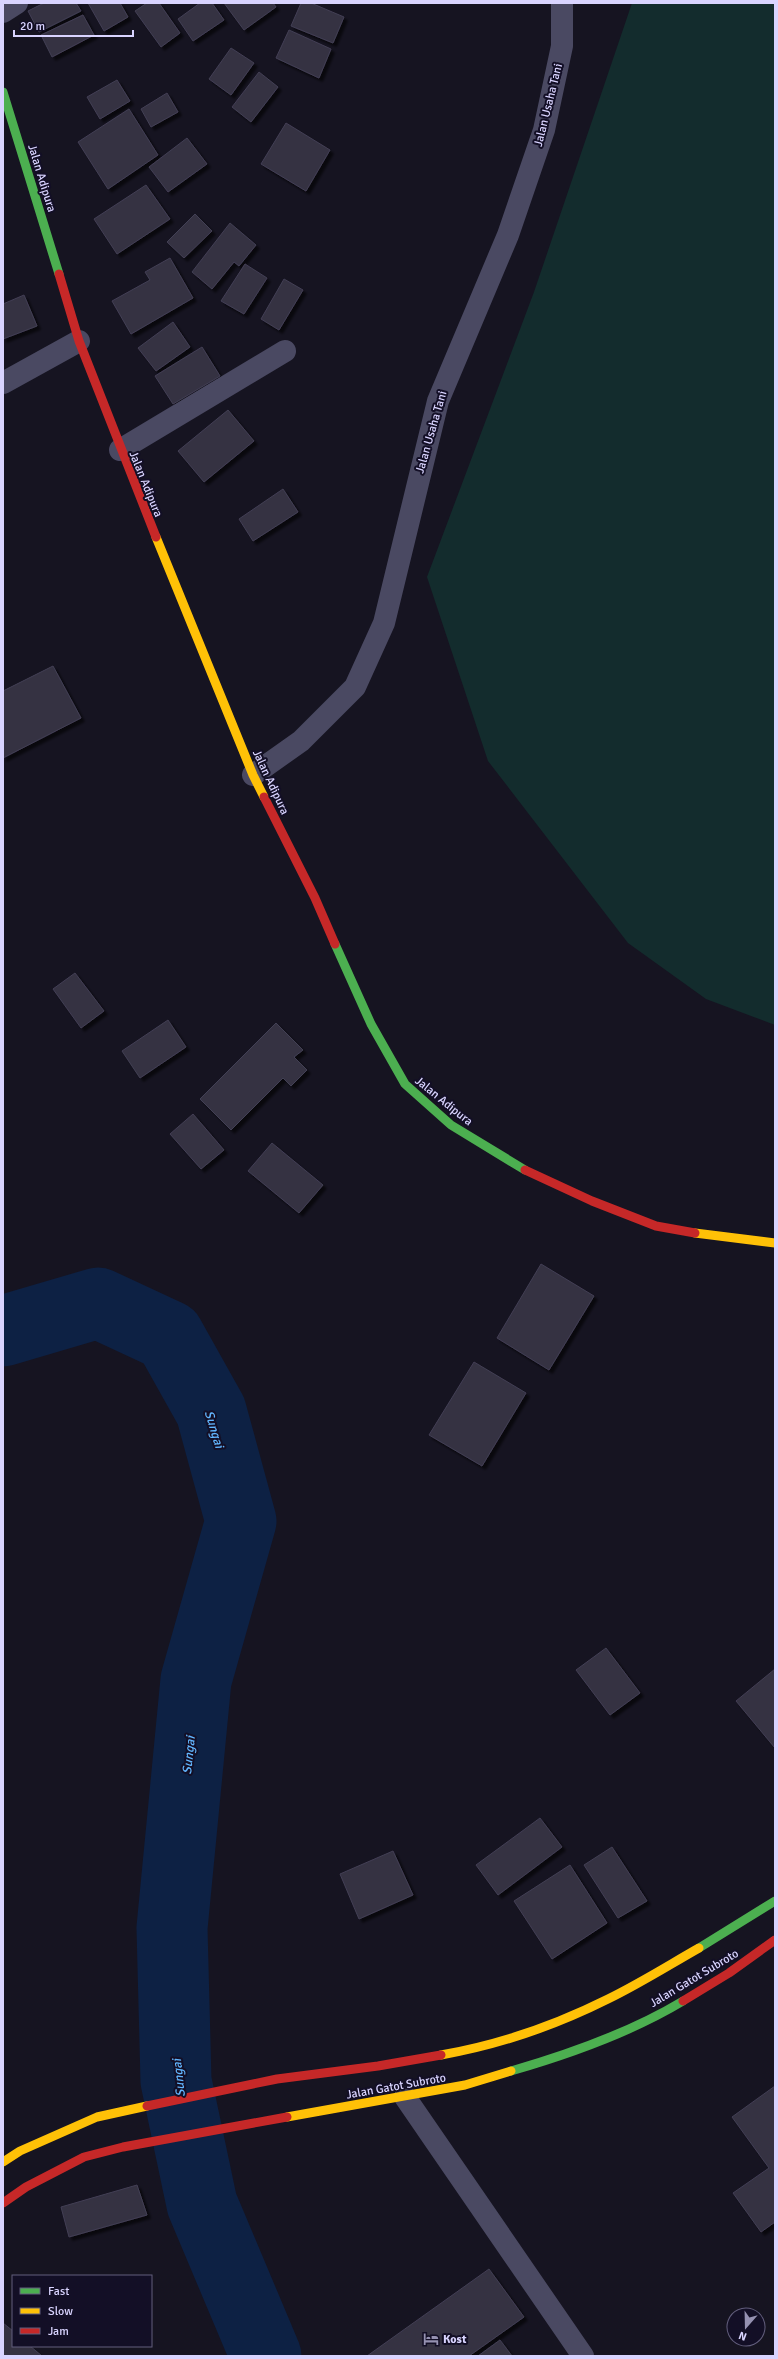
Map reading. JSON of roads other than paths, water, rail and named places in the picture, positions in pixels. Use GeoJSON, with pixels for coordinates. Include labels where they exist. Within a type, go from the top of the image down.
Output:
{"type":"FeatureCollection","features":[{"type":"Feature","properties":{"kind":"main road","name":"Jalan Adipura"},"geometry":{"type":"LineString","coordinates":[[3,92],[79,341],[120,450],[253,775],[315,898],[371,1024],[405,1084],[451,1125],[516,1166],[592,1201],[656,1226],[775,1243]]}},
{"type":"Feature","properties":{"kind":"main road","name":"Jalan Gatot Subroto"},"geometry":{"type":"LineString","coordinates":[[3,2162],[20,2151],[97,2117],[277,2079],[378,2066],[476,2049],[539,2028],[608,1999],[713,1940],[775,1901]]}},
{"type":"Feature","properties":{"kind":"main road","name":"Jalan Gatot Subroto"},"geometry":{"type":"LineString","coordinates":[[3,2203],[26,2187],[78,2160],[123,2147],[465,2085],[570,2054],[662,2014],[730,1973],[775,1940]]}},
{"type":"Feature","properties":{"kind":"street"},"geometry":{"type":"LineString","coordinates":[[3,12],[17,3]]}},
{"type":"Feature","properties":{"kind":"street","name":"Jalan Usaha Tani"},"geometry":{"type":"LineString","coordinates":[[253,775],[301,741],[355,687],[384,623],[438,401],[508,235],[544,130],[562,46],[562,3]]}},
{"type":"Feature","properties":{"kind":"street"},"geometry":{"type":"LineString","coordinates":[[3,383],[79,341]]}},
{"type":"Feature","properties":{"kind":"street"},"geometry":{"type":"LineString","coordinates":[[120,450],[285,350]]}},
{"type":"Feature","properties":{"kind":"street"},"geometry":{"type":"LineString","coordinates":[[405,2097],[583,2356]]}},
{"type":"Feature","properties":{"kind":"waterway","name":"Sungai"},"geometry":{"type":"LineString","coordinates":[[3,1331],[98,1303],[169,1336],[211,1411],[241,1521],[196,1680],[172,1928],[176,2081],[202,2204],[266,2356]]}},
{"type":"Feature","properties":{"kind":"place","name":"Kost"},"geometry":{"type":"Point","coordinates":[431,2339]}}]}
